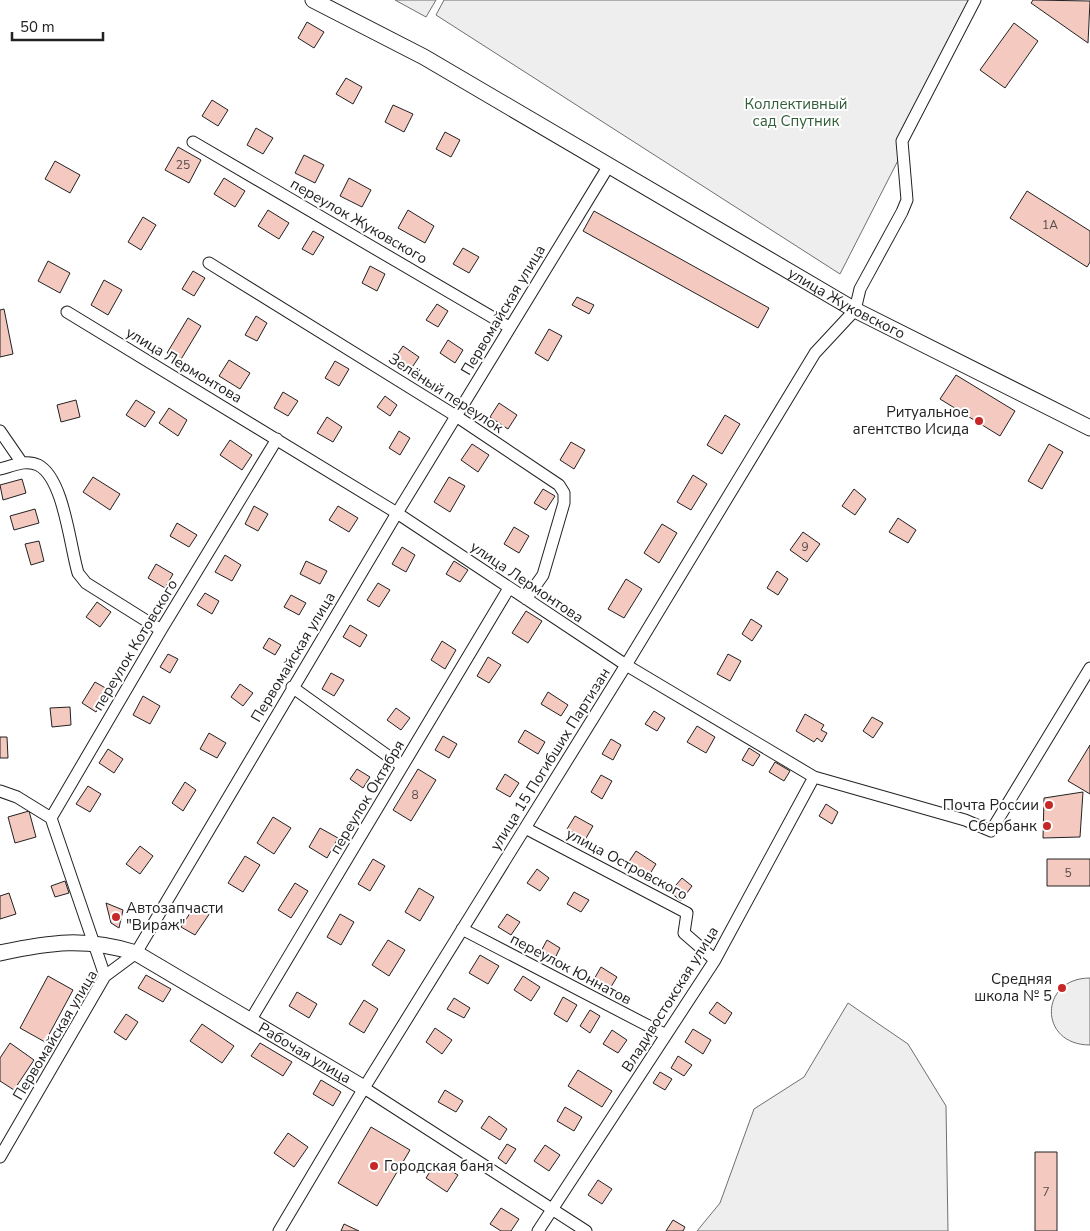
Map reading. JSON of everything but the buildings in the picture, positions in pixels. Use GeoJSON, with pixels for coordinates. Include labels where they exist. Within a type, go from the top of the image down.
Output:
{"type":"FeatureCollection","features":[{"type":"Feature","properties":{"kind":"street","name":"улица Жуковского"},"geometry":{"type":"LineString","coordinates":[[313,0],[424,57],[608,167],[855,310],[1090,428]]}},
{"type":"Feature","properties":{"kind":"street"},"geometry":{"type":"LineString","coordinates":[[855,310],[860,289],[907,200],[902,141],[975,0]]}},
{"type":"Feature","properties":{"kind":"street","name":"переулок Жуковского"},"geometry":{"type":"LineString","coordinates":[[193,142],[509,327]]}},
{"type":"Feature","properties":{"kind":"street","name":"Первомайская улица"},"geometry":{"type":"LineString","coordinates":[[0,1157],[105,976],[136,953],[396,513],[608,167]]}},
{"type":"Feature","properties":{"kind":"street","name":"Зелёный переулок"},"geometry":{"type":"LineString","coordinates":[[209,263],[456,416],[559,485],[564,493],[564,503],[546,568],[526,599]]}},
{"type":"Feature","properties":{"kind":"street","name":"улица 15 Погибших Партизан"},"geometry":{"type":"LineString","coordinates":[[279,1231],[364,1088],[626,665],[815,353],[855,310]]}},
{"type":"Feature","properties":{"kind":"street","name":"улица Лермонтова"},"geometry":{"type":"LineString","coordinates":[[67,312],[396,513],[626,665],[814,777],[965,820],[991,832],[1090,668]]}},
{"type":"Feature","properties":{"kind":"street"},"geometry":{"type":"LineString","coordinates":[[0,431],[22,463]]}},
{"type":"Feature","properties":{"kind":"street","name":"переулок Котовского"},"geometry":{"type":"LineString","coordinates":[[52,818],[161,630],[277,439]]}},
{"type":"Feature","properties":{"kind":"street"},"geometry":{"type":"LineString","coordinates":[[0,469],[22,463],[37,464],[45,470],[56,487],[78,573],[86,583],[161,630]]}},
{"type":"Feature","properties":{"kind":"street","name":"переулок Октября"},"geometry":{"type":"LineString","coordinates":[[250,1021],[509,588]]}},
{"type":"Feature","properties":{"kind":"street"},"geometry":{"type":"LineString","coordinates":[[292,687],[402,766]]}},
{"type":"Feature","properties":{"kind":"street","name":"Владивостокская улица"},"geometry":{"type":"LineString","coordinates":[[538,1231],[715,960],[814,777]]}},
{"type":"Feature","properties":{"kind":"street"},"geometry":{"type":"LineString","coordinates":[[0,791],[17,797],[52,818],[105,976]]}},
{"type":"Feature","properties":{"kind":"street","name":"улица Островского"},"geometry":{"type":"LineString","coordinates":[[525,828],[687,913],[684,933],[715,960]]}},
{"type":"Feature","properties":{"kind":"street","name":"переулок Юннатов"},"geometry":{"type":"LineString","coordinates":[[462,929],[666,1035]]}},
{"type":"Feature","properties":{"kind":"street","name":"Рабочая улица"},"geometry":{"type":"LineString","coordinates":[[0,953],[52,942],[95,943],[136,953],[364,1088],[586,1231]]}},
{"type":"Feature","properties":{"kind":"green space"},"geometry":{"type":"Polygon","coordinates":[[[395,0],[436,0],[426,17],[395,0]]]}},
{"type":"Feature","properties":{"kind":"green space","name":"Коллективный сад Спутник"},"geometry":{"type":"Polygon","coordinates":[[[444,0],[980,0],[840,274],[436,15],[444,0]]]}},
{"type":"Feature","properties":{"kind":"green space"},"geometry":{"type":"Polygon","coordinates":[[[1090,978],[1090,1045],[1073,1042],[1061,1035],[1054,1024],[1051,1011],[1054,999],[1061,988],[1073,981],[1090,978]]]}},
{"type":"Feature","properties":{"kind":"green space"},"geometry":{"type":"Polygon","coordinates":[[[848,1003],[908,1044],[946,1106],[948,1231],[697,1231],[720,1203],[754,1109],[804,1077],[848,1003]]]}},
{"type":"Feature","properties":{"kind":"place","name":"Ритуальное агентство Исида"},"geometry":{"type":"Point","coordinates":[979,421]}},
{"type":"Feature","properties":{"kind":"place","name":"Почта России"},"geometry":{"type":"Point","coordinates":[1049,805]}},
{"type":"Feature","properties":{"kind":"place","name":"Сбербанк"},"geometry":{"type":"Point","coordinates":[1047,826]}},
{"type":"Feature","properties":{"kind":"place","name":"Автозапчасти \"Вираж\""},"geometry":{"type":"Point","coordinates":[116,917]}},
{"type":"Feature","properties":{"kind":"place","name":"Средняя школа № 5"},"geometry":{"type":"Point","coordinates":[1062,988]}},
{"type":"Feature","properties":{"kind":"place","name":"Городская баня"},"geometry":{"type":"Point","coordinates":[374,1166]}}]}
